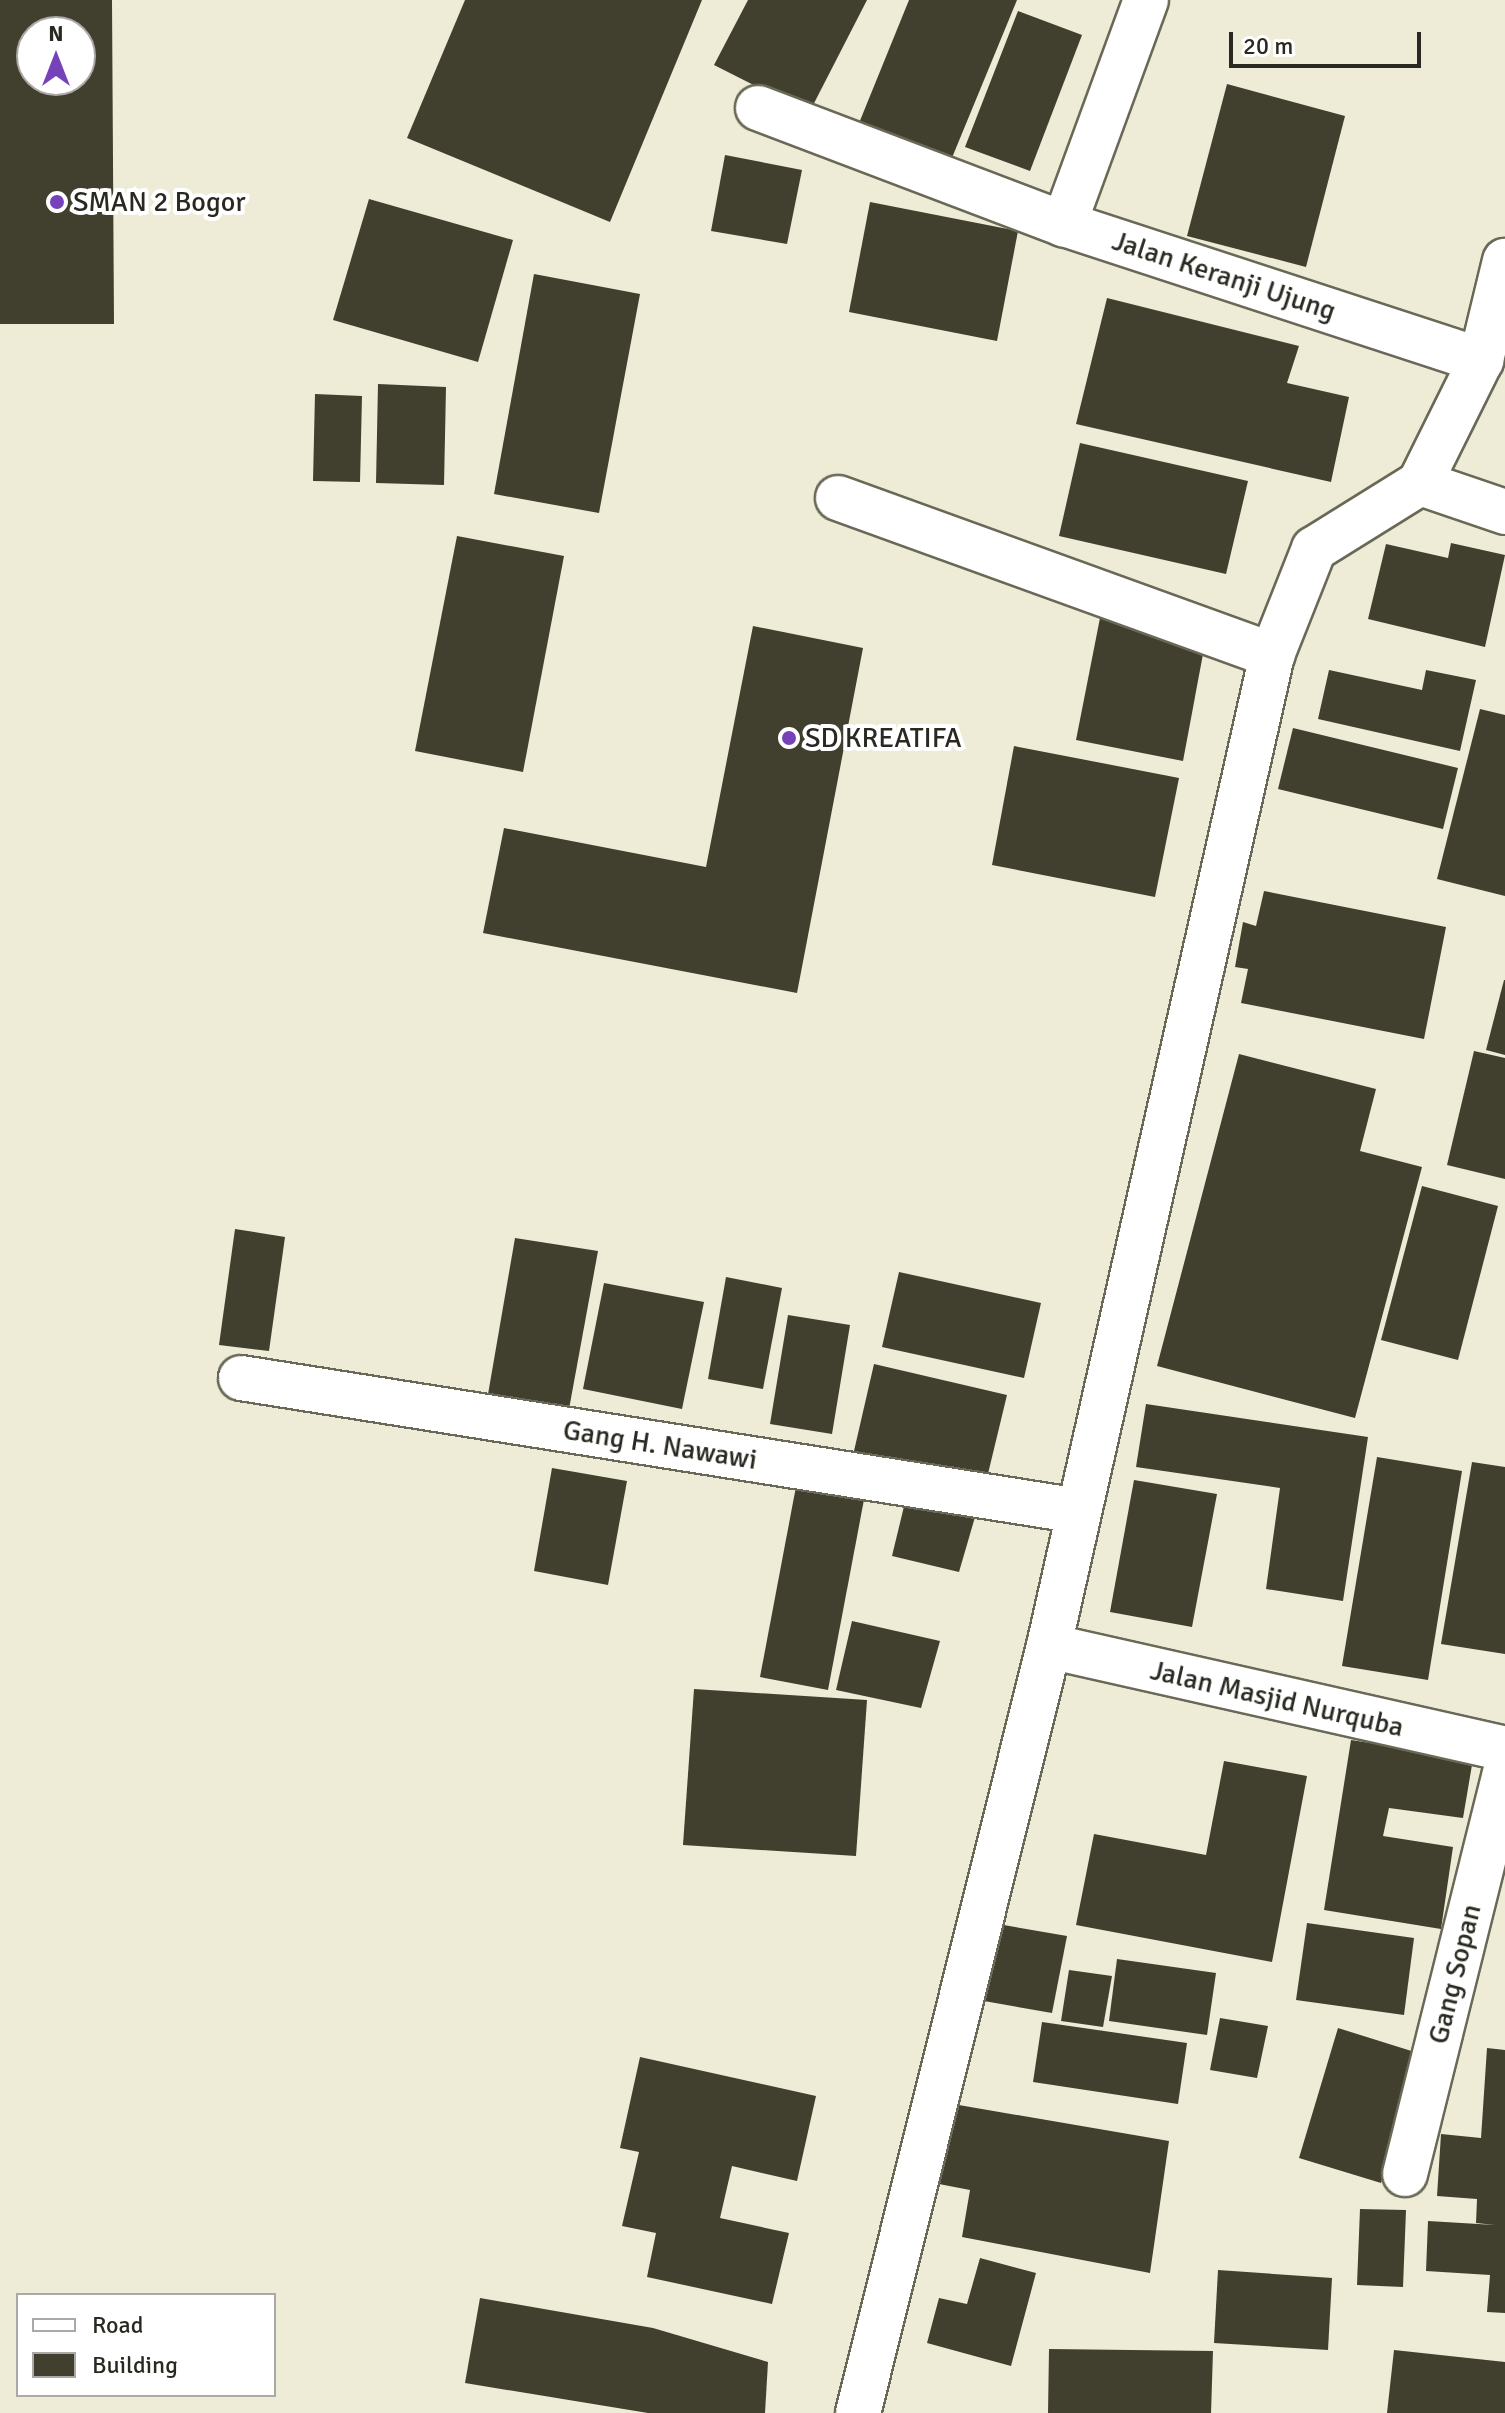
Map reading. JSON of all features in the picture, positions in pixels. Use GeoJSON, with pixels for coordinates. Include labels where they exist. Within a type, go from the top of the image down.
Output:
{"type":"FeatureCollection","features":[{"type":"Feature","properties":{"kind":"street"},"geometry":{"type":"LineString","coordinates":[[1064,224],[1146,0]]}},
{"type":"Feature","properties":{"kind":"street","name":"Jalan Keranji Ujung"},"geometry":{"type":"LineString","coordinates":[[758,108],[1064,224],[1481,360]]}},
{"type":"Feature","properties":{"kind":"street"},"geometry":{"type":"LineString","coordinates":[[858,2413],[1049,1646],[1272,655],[1314,549],[1420,483],[1481,360],[1505,261]]}},
{"type":"Feature","properties":{"kind":"street"},"geometry":{"type":"LineString","coordinates":[[1420,483],[1505,512]]}},
{"type":"Feature","properties":{"kind":"street"},"geometry":{"type":"LineString","coordinates":[[838,498],[1272,655]]}},
{"type":"Feature","properties":{"kind":"street","name":"Gang H. Nawawi"},"geometry":{"type":"LineString","coordinates":[[241,1378],[1079,1511]]}},
{"type":"Feature","properties":{"kind":"street","name":"Jalan Masjid Nurquba"},"geometry":{"type":"LineString","coordinates":[[1049,1646],[1505,1749]]}},
{"type":"Feature","properties":{"kind":"street","name":"Gang Sopan"},"geometry":{"type":"LineString","coordinates":[[1405,2174],[1505,1773]]}},
{"type":"Feature","properties":{"kind":"building","name":"SMAN 2 Bogor"},"geometry":{"type":"Polygon","coordinates":[[[0,0],[112,0],[114,324],[0,324],[0,0]]]}},
{"type":"Feature","properties":{"kind":"building"},"geometry":{"type":"Polygon","coordinates":[[[465,0],[702,0],[610,222],[407,138],[465,0]]]}},
{"type":"Feature","properties":{"kind":"building"},"geometry":{"type":"Polygon","coordinates":[[[748,0],[867,0],[809,113],[714,65],[748,0]]]}},
{"type":"Feature","properties":{"kind":"building"},"geometry":{"type":"Polygon","coordinates":[[[909,0],[1017,0],[949,165],[857,128],[909,0]]]}},
{"type":"Feature","properties":{"kind":"building"},"geometry":{"type":"Polygon","coordinates":[[[1018,11],[1082,35],[1030,171],[965,147],[1018,11]]]}},
{"type":"Feature","properties":{"kind":"building"},"geometry":{"type":"Polygon","coordinates":[[[1227,84],[1345,116],[1306,267],[1187,236],[1227,84]]]}},
{"type":"Feature","properties":{"kind":"building"},"geometry":{"type":"Polygon","coordinates":[[[725,155],[802,170],[787,244],[711,231],[725,155]]]}},
{"type":"Feature","properties":{"kind":"building"},"geometry":{"type":"Polygon","coordinates":[[[369,199],[513,240],[478,362],[333,320],[369,199]]]}},
{"type":"Feature","properties":{"kind":"building"},"geometry":{"type":"Polygon","coordinates":[[[870,202],[1018,231],[997,341],[849,312],[870,202]]]}},
{"type":"Feature","properties":{"kind":"building"},"geometry":{"type":"Polygon","coordinates":[[[534,274],[640,294],[599,513],[494,494],[534,274]]]}},
{"type":"Feature","properties":{"kind":"building"},"geometry":{"type":"Polygon","coordinates":[[[1107,298],[1299,346],[1287,383],[1349,397],[1331,482],[1076,424],[1107,298]]]}},
{"type":"Feature","properties":{"kind":"building"},"geometry":{"type":"Polygon","coordinates":[[[378,384],[446,387],[444,485],[376,483],[378,384]]]}},
{"type":"Feature","properties":{"kind":"building"},"geometry":{"type":"Polygon","coordinates":[[[315,394],[362,396],[360,482],[313,481],[315,394]]]}},
{"type":"Feature","properties":{"kind":"building"},"geometry":{"type":"Polygon","coordinates":[[[1080,443],[1248,481],[1226,574],[1059,536],[1080,443]]]}},
{"type":"Feature","properties":{"kind":"building"},"geometry":{"type":"Polygon","coordinates":[[[457,536],[564,556],[523,772],[415,751],[457,536]]]}},
{"type":"Feature","properties":{"kind":"building"},"geometry":{"type":"Polygon","coordinates":[[[1451,543],[1505,555],[1485,647],[1368,619],[1386,544],[1448,558],[1451,543]]]}},
{"type":"Feature","properties":{"kind":"building"},"geometry":{"type":"Polygon","coordinates":[[[1100,618],[1206,638],[1183,761],[1076,740],[1100,618]]]}},
{"type":"Feature","properties":{"kind":"building","name":"SD KREATIFA"},"geometry":{"type":"Polygon","coordinates":[[[753,626],[863,648],[797,993],[483,933],[504,828],[706,867],[753,626]]]}},
{"type":"Feature","properties":{"kind":"building"},"geometry":{"type":"Polygon","coordinates":[[[1329,670],[1422,690],[1426,670],[1476,680],[1460,751],[1318,719],[1329,670]]]}},
{"type":"Feature","properties":{"kind":"building"},"geometry":{"type":"Polygon","coordinates":[[[1480,709],[1505,715],[1505,896],[1437,879],[1480,709]]]}},
{"type":"Feature","properties":{"kind":"building"},"geometry":{"type":"Polygon","coordinates":[[[1293,728],[1458,768],[1443,829],[1278,789],[1293,728]]]}},
{"type":"Feature","properties":{"kind":"building"},"geometry":{"type":"Polygon","coordinates":[[[1014,746],[1179,778],[1155,897],[992,865],[1014,746]]]}},
{"type":"Feature","properties":{"kind":"building"},"geometry":{"type":"Polygon","coordinates":[[[1264,891],[1446,927],[1424,1039],[1241,1003],[1248,969],[1235,967],[1243,922],[1256,926],[1264,891]]]}},
{"type":"Feature","properties":{"kind":"building"},"geometry":{"type":"Polygon","coordinates":[[[1505,980],[1505,1055],[1486,1050],[1505,980]]]}},
{"type":"Feature","properties":{"kind":"building"},"geometry":{"type":"Polygon","coordinates":[[[1474,1051],[1505,1058],[1505,1179],[1447,1165],[1474,1051]]]}},
{"type":"Feature","properties":{"kind":"building"},"geometry":{"type":"Polygon","coordinates":[[[1239,1054],[1376,1089],[1360,1151],[1422,1167],[1355,1418],[1157,1366],[1239,1054]]]}},
{"type":"Feature","properties":{"kind":"building"},"geometry":{"type":"Polygon","coordinates":[[[1422,1186],[1498,1206],[1458,1360],[1381,1340],[1422,1186]]]}},
{"type":"Feature","properties":{"kind":"building"},"geometry":{"type":"Polygon","coordinates":[[[235,1229],[285,1237],[269,1351],[219,1345],[235,1229]]]}},
{"type":"Feature","properties":{"kind":"building"},"geometry":{"type":"Polygon","coordinates":[[[515,1238],[598,1251],[567,1420],[486,1406],[515,1238]]]}},
{"type":"Feature","properties":{"kind":"building"},"geometry":{"type":"Polygon","coordinates":[[[899,1272],[1041,1303],[1024,1378],[882,1347],[899,1272]]]}},
{"type":"Feature","properties":{"kind":"building"},"geometry":{"type":"Polygon","coordinates":[[[726,1277],[782,1288],[763,1389],[708,1379],[726,1277]]]}},
{"type":"Feature","properties":{"kind":"building"},"geometry":{"type":"Polygon","coordinates":[[[604,1283],[704,1302],[682,1409],[583,1389],[604,1283]]]}},
{"type":"Feature","properties":{"kind":"building"},"geometry":{"type":"Polygon","coordinates":[[[788,1315],[850,1325],[832,1434],[770,1424],[788,1315]]]}},
{"type":"Feature","properties":{"kind":"building"},"geometry":{"type":"Polygon","coordinates":[[[874,1364],[1007,1395],[986,1482],[854,1451],[874,1364]]]}},
{"type":"Feature","properties":{"kind":"building"},"geometry":{"type":"Polygon","coordinates":[[[1146,1404],[1368,1437],[1343,1601],[1266,1589],[1280,1488],[1136,1467],[1146,1404]]]}},
{"type":"Feature","properties":{"kind":"building"},"geometry":{"type":"Polygon","coordinates":[[[1377,1457],[1462,1471],[1428,1680],[1342,1666],[1377,1457]]]}},
{"type":"Feature","properties":{"kind":"building"},"geometry":{"type":"Polygon","coordinates":[[[1472,1462],[1505,1467],[1505,1654],[1441,1644],[1472,1462]]]}},
{"type":"Feature","properties":{"kind":"building"},"geometry":{"type":"Polygon","coordinates":[[[552,1468],[627,1481],[608,1585],[534,1571],[552,1468]]]}},
{"type":"Feature","properties":{"kind":"building"},"geometry":{"type":"Polygon","coordinates":[[[798,1476],[866,1489],[828,1690],[760,1677],[798,1476]]]}},
{"type":"Feature","properties":{"kind":"building"},"geometry":{"type":"Polygon","coordinates":[[[1134,1480],[1217,1494],[1192,1627],[1110,1612],[1134,1480]]]}},
{"type":"Feature","properties":{"kind":"building"},"geometry":{"type":"Polygon","coordinates":[[[907,1494],[975,1517],[959,1572],[892,1556],[907,1494]]]}},
{"type":"Feature","properties":{"kind":"building"},"geometry":{"type":"Polygon","coordinates":[[[852,1621],[940,1641],[921,1708],[836,1690],[852,1621]]]}},
{"type":"Feature","properties":{"kind":"building"},"geometry":{"type":"Polygon","coordinates":[[[694,1689],[867,1700],[856,1856],[683,1845],[694,1689]]]}},
{"type":"Feature","properties":{"kind":"building"},"geometry":{"type":"Polygon","coordinates":[[[1351,1740],[1473,1759],[1463,1818],[1389,1808],[1383,1836],[1453,1847],[1441,1929],[1324,1910],[1351,1740]]]}},
{"type":"Feature","properties":{"kind":"building"},"geometry":{"type":"Polygon","coordinates":[[[1224,1761],[1307,1776],[1272,1962],[1076,1925],[1094,1834],[1206,1855],[1224,1761]]]}},
{"type":"Feature","properties":{"kind":"building"},"geometry":{"type":"Polygon","coordinates":[[[1307,1923],[1414,1938],[1404,2015],[1296,2000],[1307,1923]]]}},
{"type":"Feature","properties":{"kind":"building"},"geometry":{"type":"Polygon","coordinates":[[[998,1924],[1067,1936],[1052,2013],[984,2001],[998,1924]]]}},
{"type":"Feature","properties":{"kind":"building"},"geometry":{"type":"Polygon","coordinates":[[[1117,1959],[1216,1973],[1207,2035],[1109,2021],[1117,1959]]]}},
{"type":"Feature","properties":{"kind":"building"},"geometry":{"type":"Polygon","coordinates":[[[1069,1970],[1112,1976],[1103,2027],[1061,2021],[1069,1970]]]}},
{"type":"Feature","properties":{"kind":"building"},"geometry":{"type":"Polygon","coordinates":[[[1220,2018],[1268,2026],[1257,2078],[1210,2070],[1220,2018]]]}},
{"type":"Feature","properties":{"kind":"building"},"geometry":{"type":"Polygon","coordinates":[[[1042,2022],[1187,2043],[1178,2104],[1033,2082],[1042,2022]]]}},
{"type":"Feature","properties":{"kind":"building"},"geometry":{"type":"Polygon","coordinates":[[[1338,2028],[1421,2054],[1381,2183],[1299,2158],[1338,2028]]]}},
{"type":"Feature","properties":{"kind":"building"},"geometry":{"type":"Polygon","coordinates":[[[1487,2048],[1505,2050],[1505,2313],[1487,2312],[1490,2275],[1426,2271],[1428,2221],[1495,2225],[1476,2223],[1477,2199],[1437,2196],[1441,2134],[1481,2138],[1487,2048]]]}},
{"type":"Feature","properties":{"kind":"building"},"geometry":{"type":"Polygon","coordinates":[[[640,2057],[816,2096],[797,2181],[732,2166],[720,2218],[789,2233],[772,2304],[647,2277],[656,2233],[622,2226],[639,2152],[620,2148],[640,2057]]]}},
{"type":"Feature","properties":{"kind":"building"},"geometry":{"type":"Polygon","coordinates":[[[953,2104],[1169,2141],[1150,2273],[962,2237],[970,2190],[939,2184],[953,2104]]]}},
{"type":"Feature","properties":{"kind":"building"},"geometry":{"type":"Polygon","coordinates":[[[1360,2209],[1406,2210],[1403,2287],[1357,2285],[1360,2209]]]}},
{"type":"Feature","properties":{"kind":"building"},"geometry":{"type":"Polygon","coordinates":[[[980,2258],[1036,2273],[1011,2366],[927,2343],[939,2298],[967,2304],[980,2258]]]}},
{"type":"Feature","properties":{"kind":"building"},"geometry":{"type":"Polygon","coordinates":[[[1218,2270],[1332,2278],[1328,2350],[1214,2343],[1218,2270]]]}},
{"type":"Feature","properties":{"kind":"building"},"geometry":{"type":"Polygon","coordinates":[[[480,2298],[653,2328],[768,2362],[765,2413],[648,2413],[465,2383],[480,2298]]]}},
{"type":"Feature","properties":{"kind":"building"},"geometry":{"type":"Polygon","coordinates":[[[1049,2349],[1213,2351],[1211,2413],[1048,2413],[1049,2349]]]}},
{"type":"Feature","properties":{"kind":"building"},"geometry":{"type":"Polygon","coordinates":[[[1394,2350],[1505,2362],[1505,2413],[1387,2413],[1394,2350]]]}},
{"type":"Feature","properties":{"kind":"place","name":"SMAN 2 Bogor"},"geometry":{"type":"Point","coordinates":[57,202]}},
{"type":"Feature","properties":{"kind":"place","name":"SD KREATIFA"},"geometry":{"type":"Point","coordinates":[789,738]}}]}
